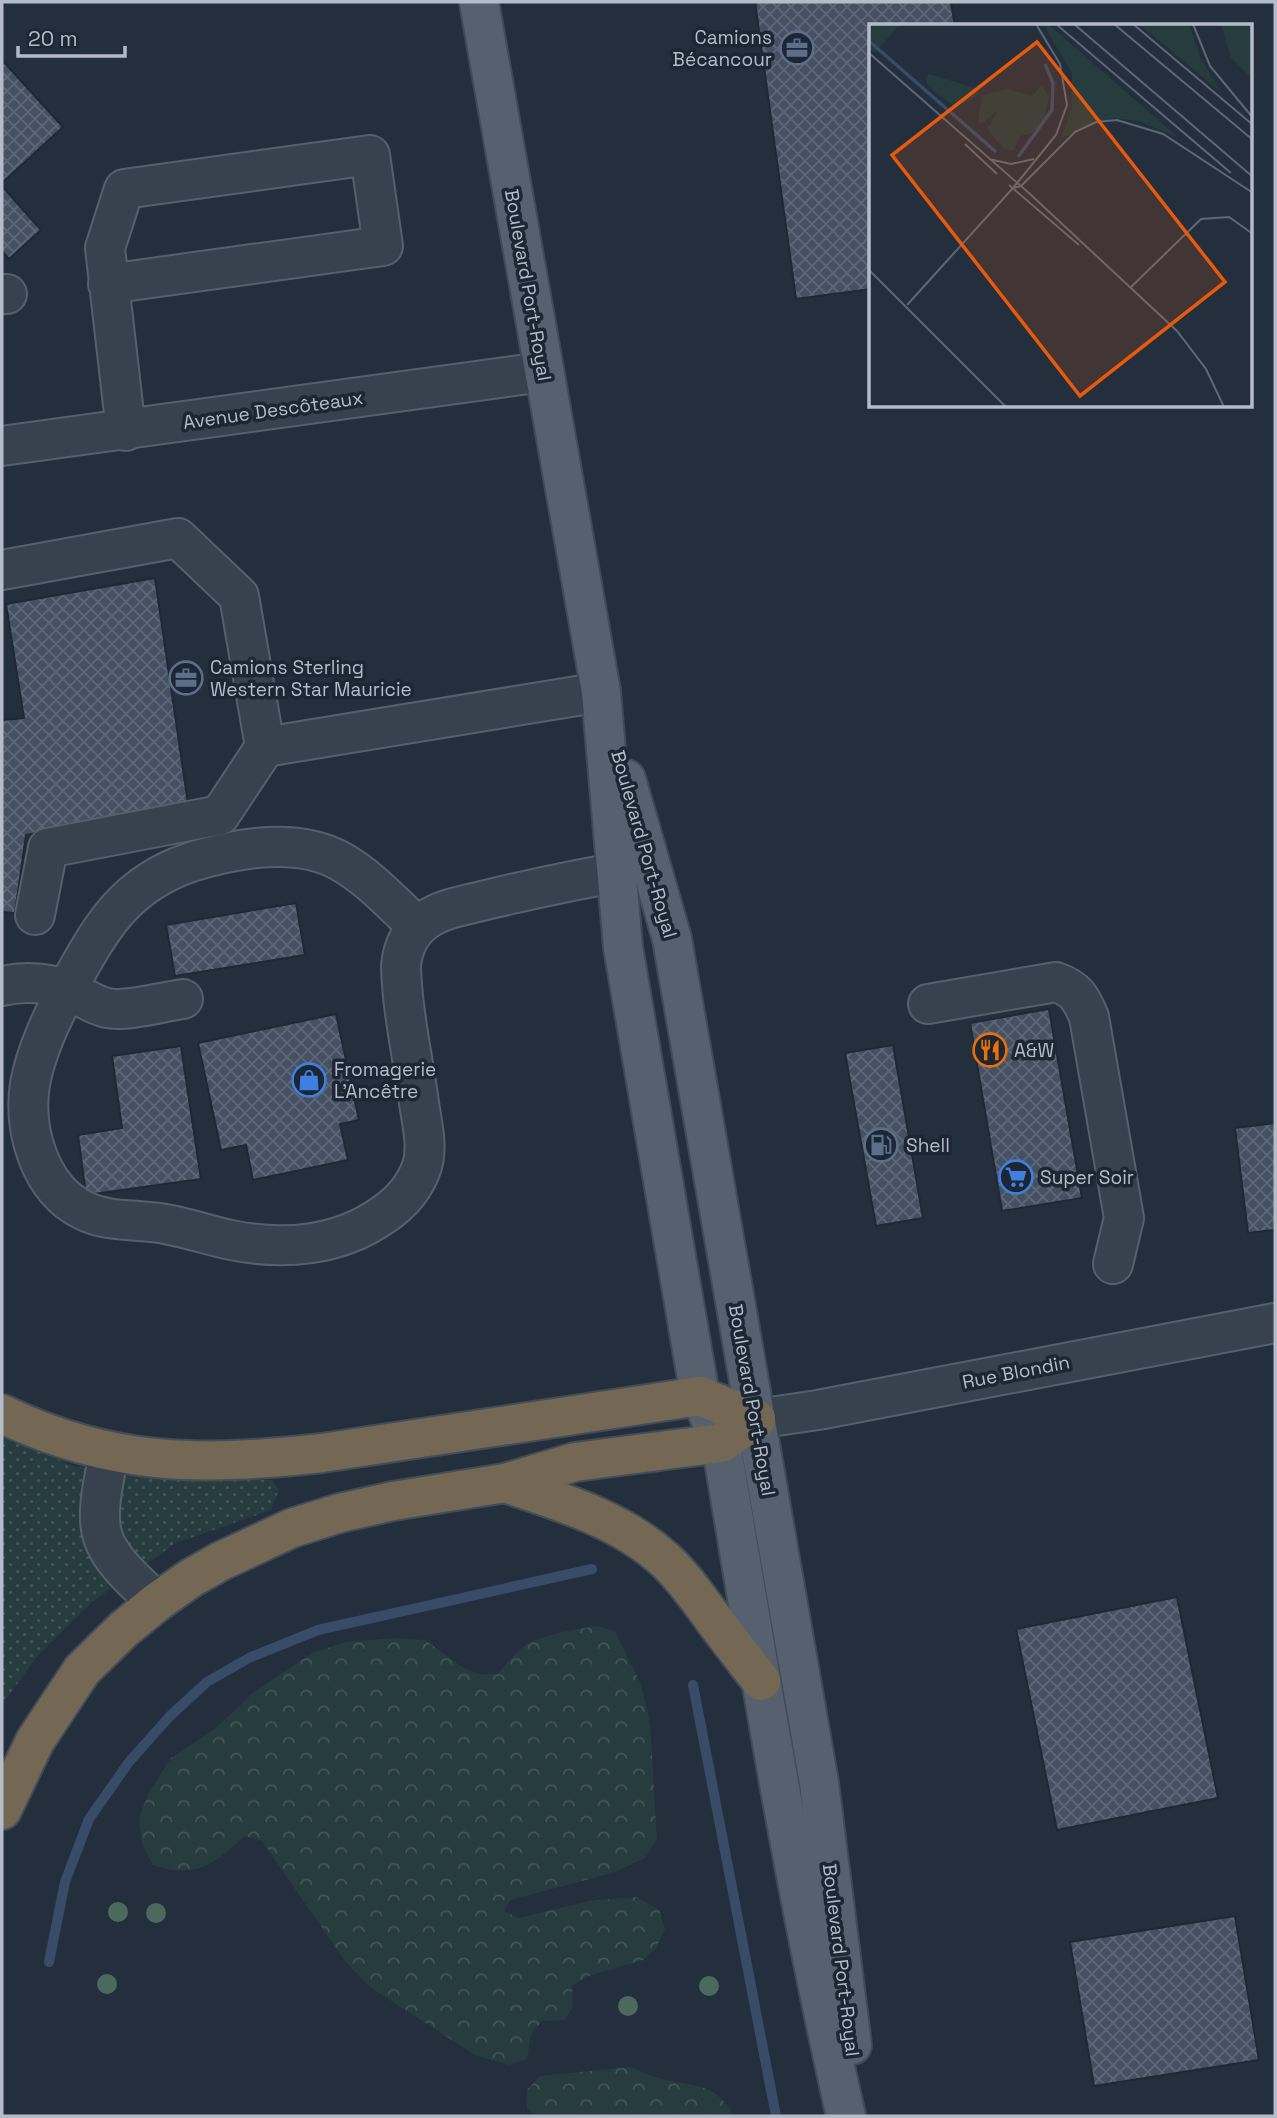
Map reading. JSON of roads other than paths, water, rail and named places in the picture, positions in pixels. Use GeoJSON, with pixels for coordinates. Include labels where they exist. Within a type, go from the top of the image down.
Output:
{"type":"FeatureCollection","features":[{"type":"Feature","properties":{"kind":"highway"},"geometry":{"type":"LineString","coordinates":[[2,1414],[48,1434],[109,1452],[177,1461],[261,1460],[700,1396],[756,1419]]}},
{"type":"Feature","properties":{"kind":"highway"},"geometry":{"type":"LineString","coordinates":[[2,1810],[35,1741],[82,1670],[124,1629],[157,1602],[213,1565],[292,1528],[366,1507],[505,1483],[575,1462],[721,1443],[756,1419]]}},
{"type":"Feature","properties":{"kind":"highway"},"geometry":{"type":"LineString","coordinates":[[505,1483],[578,1508],[620,1528],[663,1558],[685,1581],[761,1681]]}},
{"type":"Feature","properties":{"kind":"main road","name":"Boulevard Port-Royal"},"geometry":{"type":"LineString","coordinates":[[479,2],[634,870],[672,939],[819,1783],[860,2116]]}},
{"type":"Feature","properties":{"kind":"main road","name":"Boulevard Port-Royal"},"geometry":{"type":"LineString","coordinates":[[634,870],[623,947],[700,1396],[721,1443],[819,1999],[846,2116]]}},
{"type":"Feature","properties":{"kind":"street"},"geometry":{"type":"LineString","coordinates":[[108,284],[383,246],[370,155],[124,189],[105,248],[108,284],[126,430]]}},
{"type":"Feature","properties":{"kind":"street","name":"Avenue Descôteaux"},"geometry":{"type":"LineString","coordinates":[[2,446],[543,372]]}},
{"type":"Feature","properties":{"kind":"street"},"geometry":{"type":"LineString","coordinates":[[2,570],[178,538],[239,596],[265,747],[219,815],[48,848],[34,915]]}},
{"type":"Feature","properties":{"kind":"street"},"geometry":{"type":"LineString","coordinates":[[265,747],[601,692]]}},
{"type":"Feature","properties":{"kind":"street"},"geometry":{"type":"LineString","coordinates":[[417,926],[359,874],[327,855],[298,848],[282,847],[219,855],[162,873],[120,905],[100,933],[67,990],[36,1062],[16,1131],[50,1180],[71,1203],[94,1215],[166,1224],[234,1241],[276,1246],[332,1240],[364,1227],[390,1210],[409,1191],[424,1159],[422,1124],[401,965],[405,944],[417,926],[435,914],[456,908],[560,882],[634,870]]}},
{"type":"Feature","properties":{"kind":"street"},"geometry":{"type":"LineString","coordinates":[[2,986],[32,982],[67,990],[107,1008],[119,1009],[183,999]]}},
{"type":"Feature","properties":{"kind":"street"},"geometry":{"type":"LineString","coordinates":[[928,1004],[1056,982],[1069,987],[1080,996],[1089,1017],[1124,1218],[1113,1264]]}},
{"type":"Feature","properties":{"kind":"street","name":"Rue Blondin"},"geometry":{"type":"LineString","coordinates":[[756,1419],[818,1410],[1275,1323]]}},
{"type":"Feature","properties":{"kind":"street"},"geometry":{"type":"LineString","coordinates":[[109,1452],[100,1517],[103,1538],[114,1556],[157,1602]]}},
{"type":"Feature","properties":{"kind":"waterway"},"geometry":{"type":"LineString","coordinates":[[49,1962],[65,1882],[89,1819],[129,1762],[170,1716],[207,1682],[249,1658],[318,1630],[592,1569]]}},
{"type":"Feature","properties":{"kind":"waterway"},"geometry":{"type":"LineString","coordinates":[[693,1685],[776,2116]]}},
{"type":"Feature","properties":{"kind":"place","name":"Camions Bécancour"},"geometry":{"type":"Point","coordinates":[797,48]}},
{"type":"Feature","properties":{"kind":"place","name":"Camions Sterling Western Star Mauricie"},"geometry":{"type":"Point","coordinates":[186,678]}},
{"type":"Feature","properties":{"kind":"place","name":"A&W"},"geometry":{"type":"Point","coordinates":[990,1050]}},
{"type":"Feature","properties":{"kind":"place","name":"Fromagerie L'Ancêtre"},"geometry":{"type":"Point","coordinates":[309,1080]}},
{"type":"Feature","properties":{"kind":"place","name":"Shell"},"geometry":{"type":"Point","coordinates":[881,1145]}},
{"type":"Feature","properties":{"kind":"place","name":"Super Soir"},"geometry":{"type":"Point","coordinates":[1016,1177]}}]}
